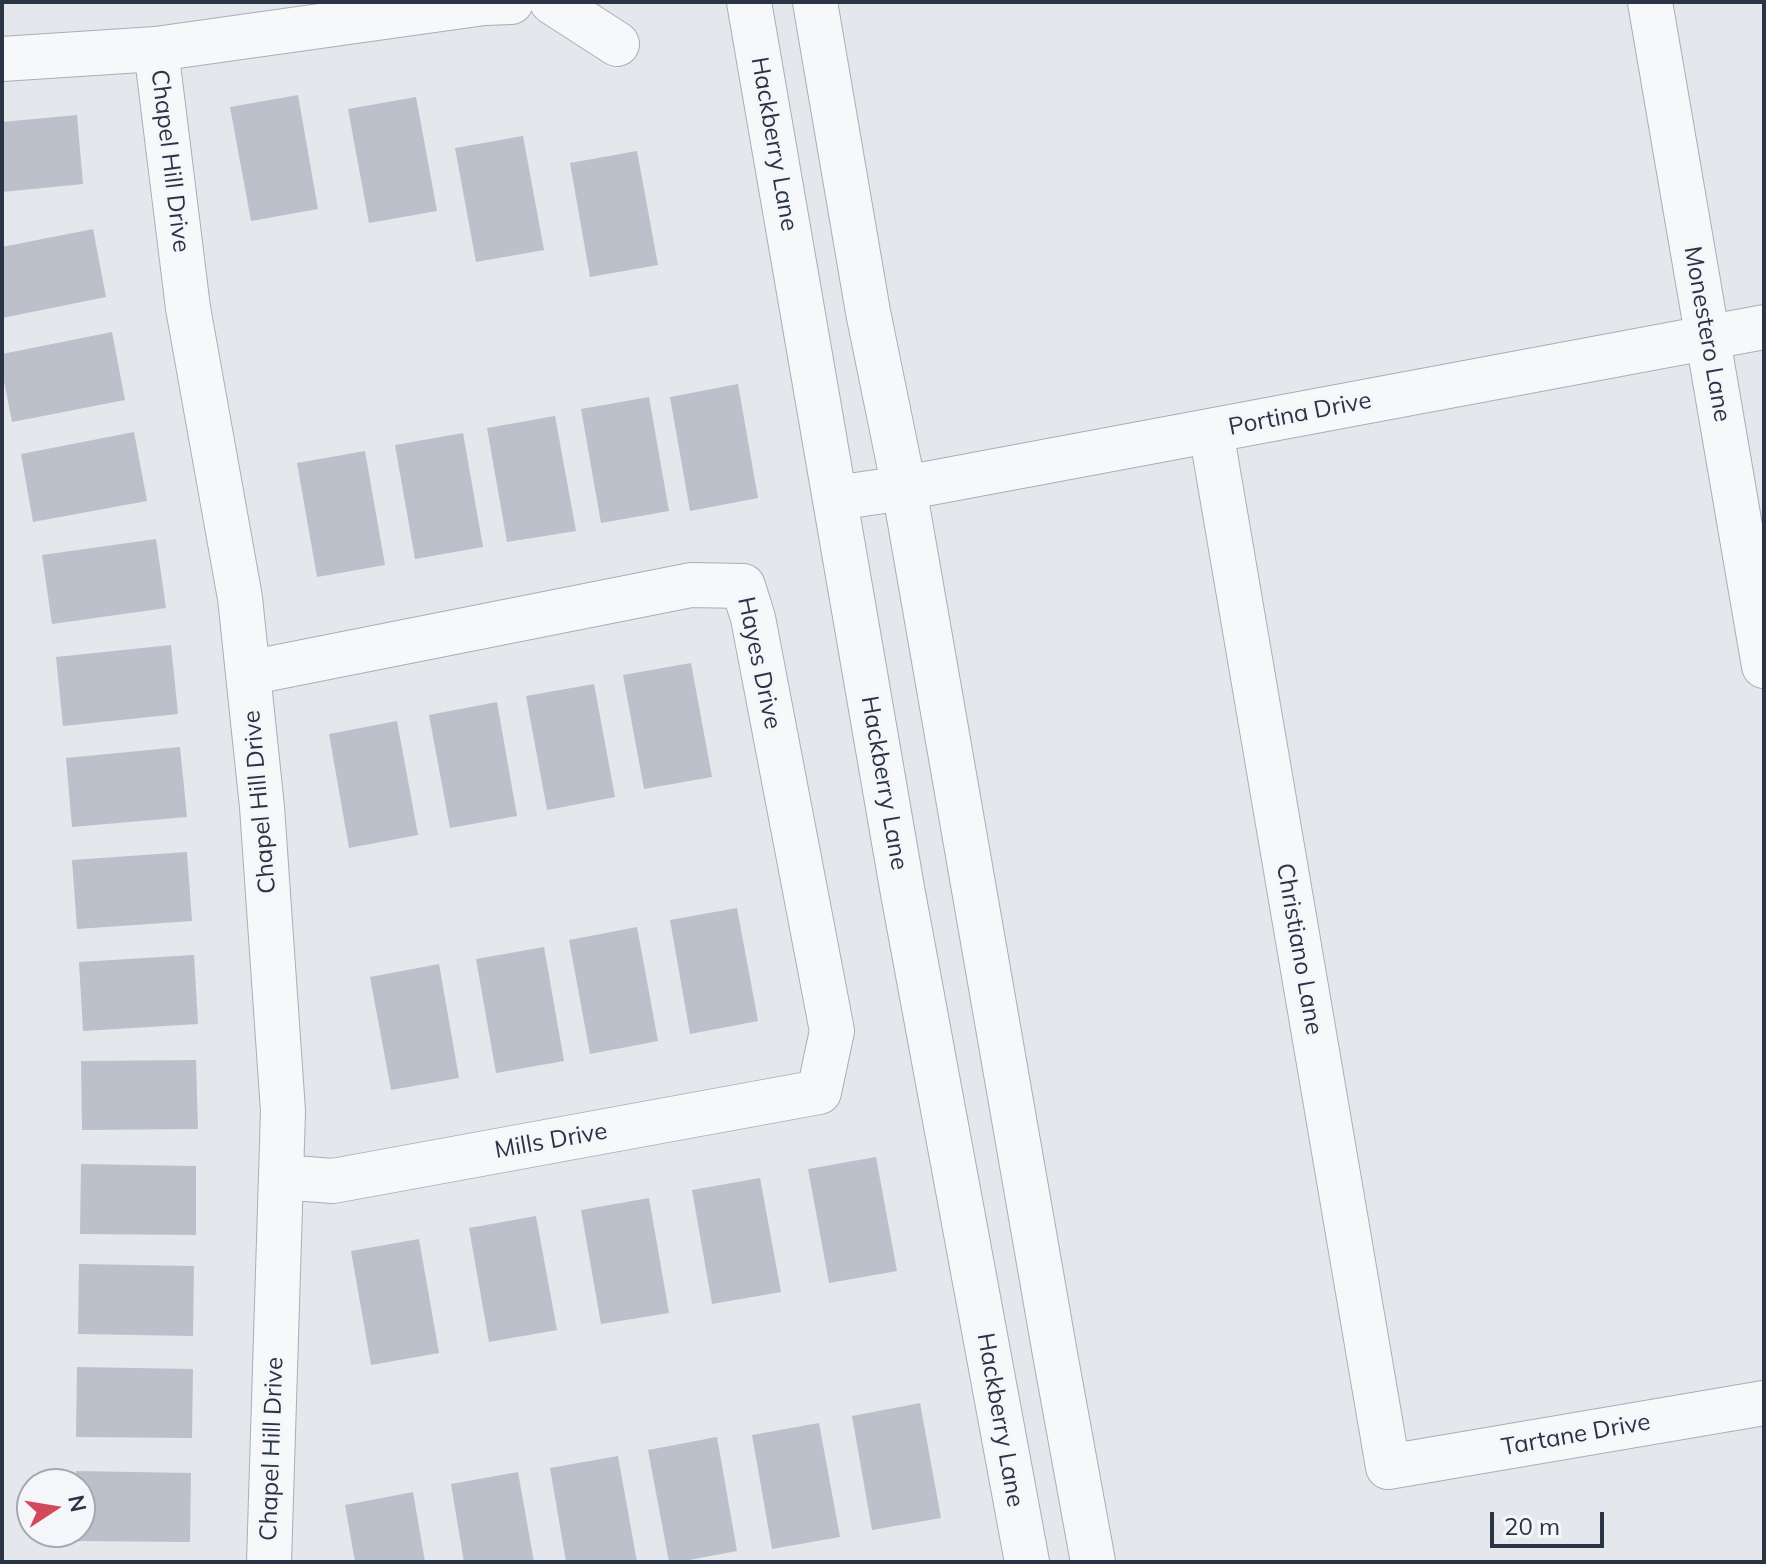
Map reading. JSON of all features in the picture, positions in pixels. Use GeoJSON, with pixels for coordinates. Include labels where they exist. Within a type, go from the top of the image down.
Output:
{"type":"FeatureCollection","features":[{"type":"Feature","properties":{"kind":"street"},"geometry":{"type":"LineString","coordinates":[[2,59],[156,49],[484,3],[511,2]]}},
{"type":"Feature","properties":{"kind":"street"},"geometry":{"type":"LineString","coordinates":[[552,2],[617,44]]}},
{"type":"Feature","properties":{"kind":"street","name":"Hackberry Lane"},"geometry":{"type":"LineString","coordinates":[[749,2],[905,903],[1027,1562]]}},
{"type":"Feature","properties":{"kind":"street"},"geometry":{"type":"LineString","coordinates":[[815,2],[1093,1562]]}},
{"type":"Feature","properties":{"kind":"street","name":"Monestero Lane"},"geometry":{"type":"LineString","coordinates":[[1650,2],[1764,666]]}},
{"type":"Feature","properties":{"kind":"street","name":"Chapel Hill Drive"},"geometry":{"type":"LineString","coordinates":[[156,49],[188,308],[240,598],[262,807],[283,1111],[269,1562]]}},
{"type":"Feature","properties":{"kind":"street","name":"Portina Drive"},"geometry":{"type":"LineString","coordinates":[[836,498],[904,488],[1764,327]]}},
{"type":"Feature","properties":{"kind":"street","name":"Christiano Lane"},"geometry":{"type":"LineString","coordinates":[[1211,431],[1388,1467]]}},
{"type":"Feature","properties":{"kind":"street","name":"Hayes Drive"},"geometry":{"type":"LineString","coordinates":[[248,673],[691,585],[743,586],[753,618],[832,1031],[819,1092]]}},
{"type":"Feature","properties":{"kind":"street","name":"Mills Drive"},"geometry":{"type":"LineString","coordinates":[[281,1177],[333,1181],[819,1092]]}},
{"type":"Feature","properties":{"kind":"street","name":"Tartane Drive"},"geometry":{"type":"LineString","coordinates":[[1388,1467],[1764,1403]]}},
{"type":"Feature","properties":{"kind":"building"},"geometry":{"type":"Polygon","coordinates":[[[298,95],[318,209],[251,221],[230,107],[298,95]]]}},
{"type":"Feature","properties":{"kind":"building"},"geometry":{"type":"Polygon","coordinates":[[[416,97],[437,211],[369,223],[348,109],[416,97]]]}},
{"type":"Feature","properties":{"kind":"building"},"geometry":{"type":"Polygon","coordinates":[[[77,115],[83,184],[2,192],[2,122],[77,115]]]}},
{"type":"Feature","properties":{"kind":"building"},"geometry":{"type":"Polygon","coordinates":[[[523,136],[544,250],[476,262],[455,148],[523,136]]]}},
{"type":"Feature","properties":{"kind":"building"},"geometry":{"type":"Polygon","coordinates":[[[637,151],[658,265],[590,277],[570,163],[637,151]]]}},
{"type":"Feature","properties":{"kind":"building"},"geometry":{"type":"Polygon","coordinates":[[[93,229],[106,297],[2,318],[2,247],[93,229]]]}},
{"type":"Feature","properties":{"kind":"building"},"geometry":{"type":"Polygon","coordinates":[[[112,332],[125,400],[12,422],[2,371],[2,354],[112,332]]]}},
{"type":"Feature","properties":{"kind":"building"},"geometry":{"type":"Polygon","coordinates":[[[738,384],[758,498],[690,511],[670,397],[738,384]]]}},
{"type":"Feature","properties":{"kind":"building"},"geometry":{"type":"Polygon","coordinates":[[[649,397],[669,511],[601,523],[581,409],[649,397]]]}},
{"type":"Feature","properties":{"kind":"building"},"geometry":{"type":"Polygon","coordinates":[[[555,416],[576,531],[507,542],[487,428],[555,416]]]}},
{"type":"Feature","properties":{"kind":"building"},"geometry":{"type":"Polygon","coordinates":[[[134,432],[147,501],[33,522],[21,454],[134,432]]]}},
{"type":"Feature","properties":{"kind":"building"},"geometry":{"type":"Polygon","coordinates":[[[463,433],[483,547],[415,559],[395,445],[463,433]]]}},
{"type":"Feature","properties":{"kind":"building"},"geometry":{"type":"Polygon","coordinates":[[[365,451],[385,565],[317,577],[297,463],[365,451]]]}},
{"type":"Feature","properties":{"kind":"building"},"geometry":{"type":"Polygon","coordinates":[[[156,539],[166,608],[52,624],[42,555],[156,539]]]}},
{"type":"Feature","properties":{"kind":"building"},"geometry":{"type":"Polygon","coordinates":[[[171,645],[178,714],[63,726],[56,657],[171,645]]]}},
{"type":"Feature","properties":{"kind":"building"},"geometry":{"type":"Polygon","coordinates":[[[691,663],[712,777],[644,789],[623,675],[691,663]]]}},
{"type":"Feature","properties":{"kind":"building"},"geometry":{"type":"Polygon","coordinates":[[[594,684],[615,797],[547,810],[526,696],[594,684]]]}},
{"type":"Feature","properties":{"kind":"building"},"geometry":{"type":"Polygon","coordinates":[[[497,702],[517,816],[450,828],[429,715],[497,702]]]}},
{"type":"Feature","properties":{"kind":"building"},"geometry":{"type":"Polygon","coordinates":[[[397,721],[418,835],[349,848],[329,734],[397,721]]]}},
{"type":"Feature","properties":{"kind":"building"},"geometry":{"type":"Polygon","coordinates":[[[180,747],[187,817],[72,827],[66,758],[180,747]]]}},
{"type":"Feature","properties":{"kind":"building"},"geometry":{"type":"Polygon","coordinates":[[[187,852],[192,921],[77,929],[72,860],[187,852]]]}},
{"type":"Feature","properties":{"kind":"building"},"geometry":{"type":"Polygon","coordinates":[[[737,908],[758,1021],[690,1034],[670,920],[737,908]]]}},
{"type":"Feature","properties":{"kind":"building"},"geometry":{"type":"Polygon","coordinates":[[[637,927],[658,1041],[590,1054],[569,940],[637,927]]]}},
{"type":"Feature","properties":{"kind":"building"},"geometry":{"type":"Polygon","coordinates":[[[544,947],[564,1061],[496,1073],[476,959],[544,947]]]}},
{"type":"Feature","properties":{"kind":"building"},"geometry":{"type":"Polygon","coordinates":[[[194,955],[198,1024],[83,1031],[79,962],[194,955]]]}},
{"type":"Feature","properties":{"kind":"building"},"geometry":{"type":"Polygon","coordinates":[[[439,964],[459,1078],[391,1090],[370,977],[439,964]]]}},
{"type":"Feature","properties":{"kind":"building"},"geometry":{"type":"Polygon","coordinates":[[[196,1060],[198,1129],[82,1130],[81,1061],[196,1060]]]}},
{"type":"Feature","properties":{"kind":"building"},"geometry":{"type":"Polygon","coordinates":[[[876,1157],[897,1271],[829,1283],[808,1169],[876,1157]]]}},
{"type":"Feature","properties":{"kind":"building"},"geometry":{"type":"Polygon","coordinates":[[[81,1164],[196,1166],[196,1235],[80,1234],[81,1164]]]}},
{"type":"Feature","properties":{"kind":"building"},"geometry":{"type":"Polygon","coordinates":[[[760,1178],[781,1292],[712,1304],[692,1190],[760,1178]]]}},
{"type":"Feature","properties":{"kind":"building"},"geometry":{"type":"Polygon","coordinates":[[[649,1198],[669,1313],[601,1324],[581,1210],[649,1198]]]}},
{"type":"Feature","properties":{"kind":"building"},"geometry":{"type":"Polygon","coordinates":[[[536,1216],[557,1330],[489,1342],[469,1228],[536,1216]]]}},
{"type":"Feature","properties":{"kind":"building"},"geometry":{"type":"Polygon","coordinates":[[[419,1239],[439,1353],[371,1365],[351,1251],[419,1239]]]}},
{"type":"Feature","properties":{"kind":"building"},"geometry":{"type":"Polygon","coordinates":[[[79,1264],[194,1266],[193,1336],[78,1334],[79,1264]]]}},
{"type":"Feature","properties":{"kind":"building"},"geometry":{"type":"Polygon","coordinates":[[[77,1367],[193,1369],[192,1438],[76,1437],[77,1367]]]}},
{"type":"Feature","properties":{"kind":"building"},"geometry":{"type":"Polygon","coordinates":[[[920,1403],[941,1518],[872,1530],[852,1416],[920,1403]]]}},
{"type":"Feature","properties":{"kind":"building"},"geometry":{"type":"Polygon","coordinates":[[[819,1423],[840,1537],[772,1549],[752,1435],[819,1423]]]}},
{"type":"Feature","properties":{"kind":"building"},"geometry":{"type":"Polygon","coordinates":[[[717,1437],[737,1551],[669,1562],[648,1450],[717,1437]]]}},
{"type":"Feature","properties":{"kind":"building"},"geometry":{"type":"Polygon","coordinates":[[[618,1456],[637,1562],[566,1562],[550,1468],[618,1456]]]}},
{"type":"Feature","properties":{"kind":"building"},"geometry":{"type":"Polygon","coordinates":[[[96,1471],[191,1473],[190,1542],[96,1541],[96,1471]]]}},
{"type":"Feature","properties":{"kind":"building"},"geometry":{"type":"Polygon","coordinates":[[[518,1472],[534,1562],[464,1562],[451,1484],[518,1472]]]}},
{"type":"Feature","properties":{"kind":"building"},"geometry":{"type":"Polygon","coordinates":[[[413,1492],[425,1562],[355,1562],[345,1505],[413,1492]]]}}]}
